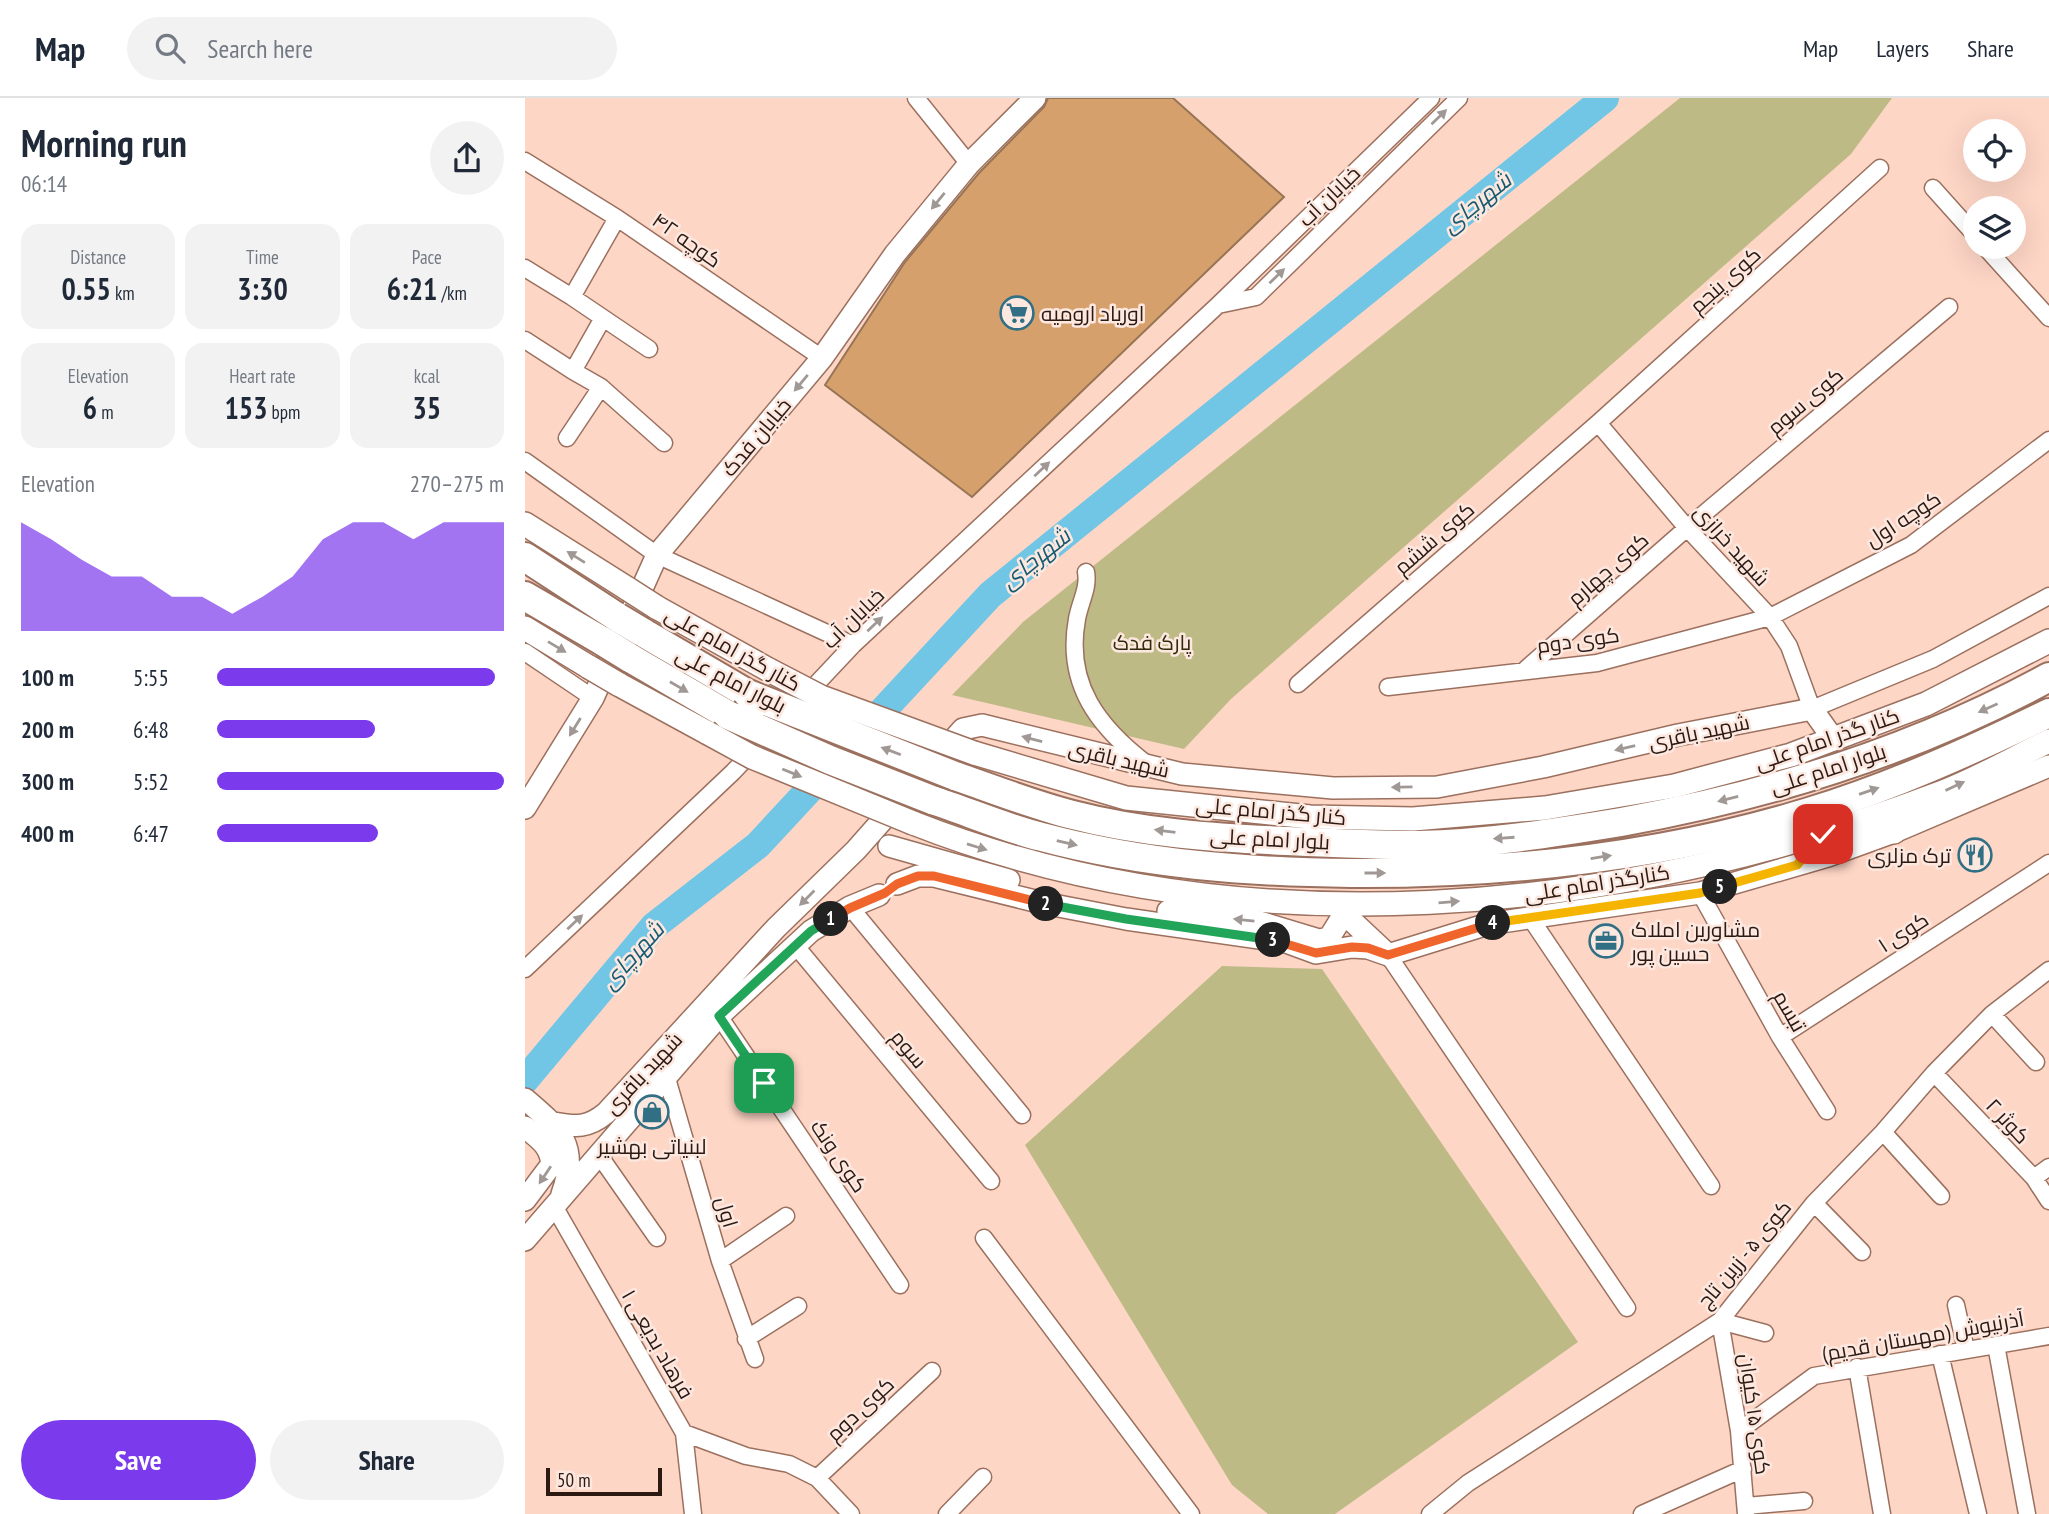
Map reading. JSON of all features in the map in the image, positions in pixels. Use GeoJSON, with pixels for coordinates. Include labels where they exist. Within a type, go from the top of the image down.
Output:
{"type":"FeatureCollection","features":[{"type":"Feature","properties":{"kind":"highway","name":"بلوار امام علی"},"geometry":{"type":"LineString","coordinates":[[525,558],[617,617],[748,694],[968,780],[1074,815],[1231,839],[1420,845],[1547,835],[1681,811],[1800,781],[1869,760],[2010,698],[2049,677]]}},
{"type":"Feature","properties":{"kind":"highway","name":"بلوار امام علی"},"geometry":{"type":"LineString","coordinates":[[525,596],[630,658],[718,724],[830,760],[932,800],[1039,837],[1148,860],[1228,869],[1427,873],[1549,865],[1690,842],[1808,812],[1909,776],[2049,713]]}},
{"type":"Feature","properties":{"kind":"main road","name":"کنار گذر امام علی"},"geometry":{"type":"LineString","coordinates":[[525,524],[656,607],[821,697],[974,753],[1126,798],[1310,817],[1426,818],[1545,808],[1674,786],[1791,755],[1833,740],[1926,704],[2049,641]]}},
{"type":"Feature","properties":{"kind":"main road"},"geometry":{"type":"LineString","coordinates":[[525,628],[618,684],[718,724],[753,757],[913,823],[998,853],[1063,870],[1143,886],[1226,898],[1338,908]]}},
{"type":"Feature","properties":{"kind":"main road","name":"کنارگذر امام علی"},"geometry":{"type":"LineString","coordinates":[[1338,908],[1553,893],[1695,868],[1832,831],[1946,790],[2049,741]]}},
{"type":"Feature","properties":{"kind":"main road"},"geometry":{"type":"LineString","coordinates":[[968,780],[1126,798]]}},
{"type":"Feature","properties":{"kind":"main road"},"geometry":{"type":"LineString","coordinates":[[1832,831],[1894,832]]}},
{"type":"Feature","properties":{"kind":"street"},"geometry":{"type":"LineString","coordinates":[[916,98],[969,163]]}},
{"type":"Feature","properties":{"kind":"street","name":"خیابان فدک"},"geometry":{"type":"LineString","coordinates":[[525,808],[593,698],[657,555],[822,358],[895,254],[969,163],[1035,98]]}},
{"type":"Feature","properties":{"kind":"street","name":"خیابان آب"},"geometry":{"type":"LineString","coordinates":[[525,969],[733,772],[853,645],[1218,305],[1431,98]]}},
{"type":"Feature","properties":{"kind":"street","name":"خیابان آب"},"geometry":{"type":"LineString","coordinates":[[1218,305],[1256,297],[1459,98]]}},
{"type":"Feature","properties":{"kind":"street","name":"کوچه ۴۲"},"geometry":{"type":"LineString","coordinates":[[525,161],[617,218],[822,358]]}},
{"type":"Feature","properties":{"kind":"street","name":"کوی پنجم"},"geometry":{"type":"LineString","coordinates":[[1598,423],[1880,168]]}},
{"type":"Feature","properties":{"kind":"street"},"geometry":{"type":"LineString","coordinates":[[1933,188],[1963,221]]}},
{"type":"Feature","properties":{"kind":"street"},"geometry":{"type":"LineString","coordinates":[[572,297],[617,218]]}},
{"type":"Feature","properties":{"kind":"street"},"geometry":{"type":"LineString","coordinates":[[1996,259],[2049,318]]}},
{"type":"Feature","properties":{"kind":"street"},"geometry":{"type":"LineString","coordinates":[[525,268],[649,349]]}},
{"type":"Feature","properties":{"kind":"street","name":"کوی سوم"},"geometry":{"type":"LineString","coordinates":[[1687,528],[1949,307]]}},
{"type":"Feature","properties":{"kind":"street"},"geometry":{"type":"LineString","coordinates":[[573,371],[603,318]]}},
{"type":"Feature","properties":{"kind":"street"},"geometry":{"type":"LineString","coordinates":[[525,340],[601,387],[664,443]]}},
{"type":"Feature","properties":{"kind":"street"},"geometry":{"type":"LineString","coordinates":[[567,438],[601,387]]}},
{"type":"Feature","properties":{"kind":"street","name":"شهید خرازی"},"geometry":{"type":"LineString","coordinates":[[1598,423],[1687,528],[1770,617],[1789,646],[1812,709]]}},
{"type":"Feature","properties":{"kind":"street","name":"کوی ششم"},"geometry":{"type":"LineString","coordinates":[[1298,684],[1598,423]]}},
{"type":"Feature","properties":{"kind":"street","name":"کوچه اول"},"geometry":{"type":"LineString","coordinates":[[1770,617],[1911,545],[2049,440]]}},
{"type":"Feature","properties":{"kind":"street"},"geometry":{"type":"LineString","coordinates":[[525,461],[657,555],[853,645]]}},
{"type":"Feature","properties":{"kind":"street","name":"کوی چهارم"},"geometry":{"type":"LineString","coordinates":[[1526,669],[1687,528]]}},
{"type":"Feature","properties":{"kind":"street"},"geometry":{"type":"LineString","coordinates":[[1086,572],[1088,582],[1076,620],[1078,677],[1093,712],[1111,732],[1150,766]]}},
{"type":"Feature","properties":{"kind":"street"},"geometry":{"type":"LineString","coordinates":[[1833,740],[1812,709],[1933,659],[2049,596]]}},
{"type":"Feature","properties":{"kind":"street","name":"کوی دوم"},"geometry":{"type":"LineString","coordinates":[[1388,687],[1526,669],[1597,663],[1770,617]]}},
{"type":"Feature","properties":{"kind":"street"},"geometry":{"type":"LineString","coordinates":[[525,652],[593,698]]}},
{"type":"Feature","properties":{"kind":"street","name":"شهید باقری"},"geometry":{"type":"LineString","coordinates":[[554,1124],[580,1127],[594,1124],[606,1113],[776,928],[856,850],[964,729],[982,725],[1182,774],[1333,788],[1437,787],[1812,709]]}},
{"type":"Feature","properties":{"kind":"street"},"geometry":{"type":"LineString","coordinates":[[1388,955],[1488,924],[1700,893],[1797,865],[1894,832],[2049,766]]}},
{"type":"Feature","properties":{"kind":"street"},"geometry":{"type":"LineString","coordinates":[[1797,865],[1832,831]]}},
{"type":"Feature","properties":{"kind":"street"},"geometry":{"type":"LineString","coordinates":[[889,846],[900,859],[900,876],[888,890],[863,892],[851,881],[848,866],[856,850],[872,842],[889,846],[1044,889],[1162,911],[1269,924],[1319,940],[1329,938],[1335,932],[1338,908]]}},
{"type":"Feature","properties":{"kind":"street","name":"کوی ۱"},"geometry":{"type":"LineString","coordinates":[[1780,1037],[2049,863]]}},
{"type":"Feature","properties":{"kind":"street","name":"شهید باقری"},"geometry":{"type":"LineString","coordinates":[[525,1240],[719,1016],[811,931],[850,908],[918,876],[934,876],[1043,903],[1126,919],[1286,942],[1316,953],[1352,947],[1368,948],[1388,955]]}},
{"type":"Feature","properties":{"kind":"street","name":"تبسم"},"geometry":{"type":"LineString","coordinates":[[1700,893],[1780,1037],[1827,1111]]}},
{"type":"Feature","properties":{"kind":"street"},"geometry":{"type":"LineString","coordinates":[[850,908],[1022,1115]]}},
{"type":"Feature","properties":{"kind":"street"},"geometry":{"type":"LineString","coordinates":[[1338,908],[1388,955],[1627,1308]]}},
{"type":"Feature","properties":{"kind":"street"},"geometry":{"type":"LineString","coordinates":[[1529,916],[1711,1186]]}},
{"type":"Feature","properties":{"kind":"street","name":"سوم"},"geometry":{"type":"LineString","coordinates":[[796,945],[991,1181]]}},
{"type":"Feature","properties":{"kind":"street","name":"کوی ۵ - زرین تاج"},"geometry":{"type":"LineString","coordinates":[[1430,1514],[1468,1483],[1720,1321],[1814,1203],[1884,1132],[1934,1073],[1992,1014],[2046,977]]}},
{"type":"Feature","properties":{"kind":"street"},"geometry":{"type":"LineString","coordinates":[[1992,1014],[2036,1062]]}},
{"type":"Feature","properties":{"kind":"street","name":"کوی ونک"},"geometry":{"type":"LineString","coordinates":[[719,1016],[900,1285]]}},
{"type":"Feature","properties":{"kind":"street","name":"کوثر ۲"},"geometry":{"type":"LineString","coordinates":[[1934,1073],[2033,1178],[2049,1201]]}},
{"type":"Feature","properties":{"kind":"street","name":"اول"},"geometry":{"type":"LineString","coordinates":[[666,1074],[720,1262],[755,1359]]}},
{"type":"Feature","properties":{"kind":"street"},"geometry":{"type":"LineString","coordinates":[[525,1099],[554,1124],[565,1139],[568,1175],[557,1202]]}},
{"type":"Feature","properties":{"kind":"street"},"geometry":{"type":"LineString","coordinates":[[525,1127],[548,1146],[552,1164],[525,1200]]}},
{"type":"Feature","properties":{"kind":"street"},"geometry":{"type":"LineString","coordinates":[[1884,1132],[1941,1196]]}},
{"type":"Feature","properties":{"kind":"street"},"geometry":{"type":"LineString","coordinates":[[599,1155],[657,1238]]}},
{"type":"Feature","properties":{"kind":"street"},"geometry":{"type":"LineString","coordinates":[[2033,1178],[2049,1167]]}},
{"type":"Feature","properties":{"kind":"street","name":"فرهاد بدیعی ۱"},"geometry":{"type":"LineString","coordinates":[[557,1202],[684,1433],[690,1511]]}},
{"type":"Feature","properties":{"kind":"street"},"geometry":{"type":"LineString","coordinates":[[1814,1203],[1862,1252]]}},
{"type":"Feature","properties":{"kind":"street"},"geometry":{"type":"LineString","coordinates":[[720,1262],[786,1216]]}},
{"type":"Feature","properties":{"kind":"street"},"geometry":{"type":"LineString","coordinates":[[984,1238],[1191,1514]]}},
{"type":"Feature","properties":{"kind":"street"},"geometry":{"type":"LineString","coordinates":[[1956,1305],[1966,1350]]}},
{"type":"Feature","properties":{"kind":"street"},"geometry":{"type":"LineString","coordinates":[[746,1339],[798,1306]]}},
{"type":"Feature","properties":{"kind":"street"},"geometry":{"type":"LineString","coordinates":[[1720,1321],[1765,1333]]}},
{"type":"Feature","properties":{"kind":"street","name":"کوی ۱۵ کیوان"},"geometry":{"type":"LineString","coordinates":[[1720,1321],[1739,1431],[1746,1510]]}},
{"type":"Feature","properties":{"kind":"street","name":"آذرنیوش (مهستان قدیم)"},"geometry":{"type":"LineString","coordinates":[[1739,1431],[1814,1376],[2049,1336]]}},
{"type":"Feature","properties":{"kind":"street"},"geometry":{"type":"LineString","coordinates":[[1996,1345],[2027,1514]]}},
{"type":"Feature","properties":{"kind":"street"},"geometry":{"type":"LineString","coordinates":[[1940,1354],[1978,1514]]}},
{"type":"Feature","properties":{"kind":"street"},"geometry":{"type":"LineString","coordinates":[[1857,1367],[1882,1514]]}},
{"type":"Feature","properties":{"kind":"street","name":"کوی دوم"},"geometry":{"type":"LineString","coordinates":[[817,1479],[932,1371]]}},
{"type":"Feature","properties":{"kind":"street"},"geometry":{"type":"LineString","coordinates":[[684,1433],[746,1456],[789,1464],[817,1479],[851,1514]]}},
{"type":"Feature","properties":{"kind":"street"},"geometry":{"type":"LineString","coordinates":[[1642,1514],[1743,1469]]}},
{"type":"Feature","properties":{"kind":"street"},"geometry":{"type":"LineString","coordinates":[[947,1514],[983,1477]]}},
{"type":"Feature","properties":{"kind":"street"},"geometry":{"type":"LineString","coordinates":[[1746,1510],[1804,1502]]}},
{"type":"Feature","properties":{"kind":"green space","name":"پارک فدک"},"geometry":{"type":"Polygon","coordinates":[[[1680,98],[1892,98],[1851,154],[1231,699],[1184,749],[952,695],[1023,622],[1680,98]]]}},
{"type":"Feature","properties":{"kind":"green space"},"geometry":{"type":"Polygon","coordinates":[[[1222,966],[1322,969],[1578,1342],[1335,1514],[1268,1514],[1232,1485],[1025,1145],[1222,966]]]}},
{"type":"Feature","properties":{"kind":"building","name":"اوریاد ارومیه"},"geometry":{"type":"Polygon","coordinates":[[[1048,98],[1173,98],[1284,197],[972,497],[825,385],[905,262],[979,173],[1044,107],[1048,98]]]}},
{"type":"Feature","properties":{"kind":"waterway","name":"شهرچای"},"geometry":{"type":"LineString","coordinates":[[525,1080],[654,926],[758,845],[990,595],[1605,98]]}},
{"type":"Feature","properties":{"kind":"place","name":"اوریاد ارومیه"},"geometry":{"type":"Point","coordinates":[1017,313]}},
{"type":"Feature","properties":{"kind":"place","name":"ترک مزلری"},"geometry":{"type":"Point","coordinates":[1975,855]}},
{"type":"Feature","properties":{"kind":"place","name":"مشاورین املاک حسین پور"},"geometry":{"type":"Point","coordinates":[1606,941]}},
{"type":"Feature","properties":{"kind":"place","name":"لبنیاتی بهشیر"},"geometry":{"type":"Point","coordinates":[652,1112]}},
{"type":"Feature","properties":{"kind":"route"},"geometry":{"type":"LineString","coordinates":[[764,1083],[719,1016],[811,931],[850,908],[918,876],[934,876],[1043,903],[1126,919],[1286,942],[1316,953],[1352,947],[1368,948],[1388,955],[1488,924],[1700,893],[1797,865],[1823,834]]}}]}
